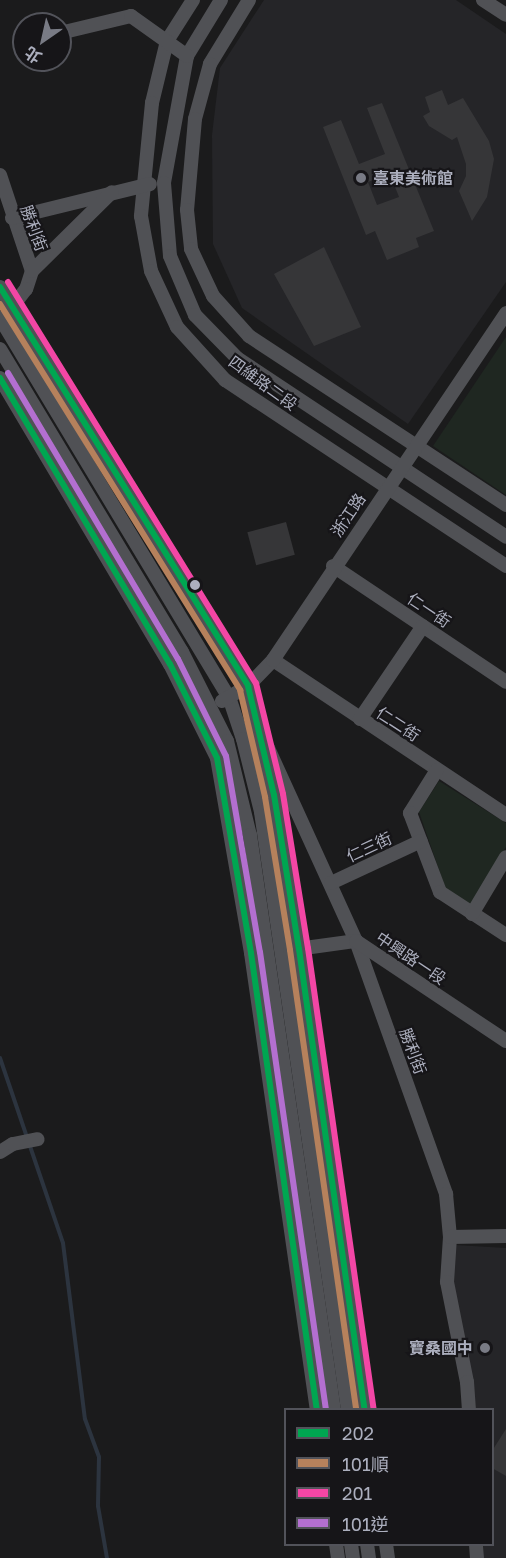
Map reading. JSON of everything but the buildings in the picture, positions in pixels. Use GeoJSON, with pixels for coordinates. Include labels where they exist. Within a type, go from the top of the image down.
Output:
{"type":"FeatureCollection","features":[{"type":"Feature","properties":{"kind":"street","name":"四維路二段"},"geometry":{"type":"LineString","coordinates":[[193,0],[167,41],[152,103],[142,185],[141,216],[151,271],[177,327],[225,380],[506,566]]}},
{"type":"Feature","properties":{"kind":"street","name":"四維路二段"},"geometry":{"type":"LineString","coordinates":[[223,0],[187,56],[164,183],[170,256],[195,315],[237,358],[506,537]]}},
{"type":"Feature","properties":{"kind":"street"},"geometry":{"type":"LineString","coordinates":[[223,0],[245,5]]}},
{"type":"Feature","properties":{"kind":"street"},"geometry":{"type":"LineString","coordinates":[[483,0],[506,15]]}},
{"type":"Feature","properties":{"kind":"street","name":"四維路二段"},"geometry":{"type":"LineString","coordinates":[[245,5],[210,64],[195,119],[187,210],[191,249],[213,296],[249,336],[506,505]]}},
{"type":"Feature","properties":{"kind":"street"},"geometry":{"type":"LineString","coordinates":[[72,30],[131,16],[187,56]]}},
{"type":"Feature","properties":{"kind":"street","name":"勝利街"},"geometry":{"type":"LineString","coordinates":[[0,175],[12,218],[32,271],[26,289],[12,309],[0,318]]}},
{"type":"Feature","properties":{"kind":"street"},"geometry":{"type":"LineString","coordinates":[[12,218],[142,185],[164,183]]}},
{"type":"Feature","properties":{"kind":"street"},"geometry":{"type":"LineString","coordinates":[[32,271],[113,192]]}},
{"type":"Feature","properties":{"kind":"street"},"geometry":{"type":"LineString","coordinates":[[170,256],[191,249]]}},
{"type":"Feature","properties":{"kind":"street"},"geometry":{"type":"LineString","coordinates":[[0,287],[12,309],[70,395],[248,687],[274,795],[299,949],[365,1408]]}},
{"type":"Feature","properties":{"kind":"street","name":"浙江路"},"geometry":{"type":"LineString","coordinates":[[195,711],[213,706],[248,687],[273,660],[333,566],[506,313]]}},
{"type":"Feature","properties":{"kind":"street"},"geometry":{"type":"LineString","coordinates":[[177,327],[195,315]]}},
{"type":"Feature","properties":{"kind":"street"},"geometry":{"type":"LineString","coordinates":[[0,318],[55,405],[230,697],[261,812],[272,951],[334,1408]]}},
{"type":"Feature","properties":{"kind":"street"},"geometry":{"type":"LineString","coordinates":[[0,349],[42,414],[213,706],[227,741],[250,835],[272,951],[348,1408]]}},
{"type":"Feature","properties":{"kind":"street"},"geometry":{"type":"LineString","coordinates":[[0,378],[29,422],[125,588],[195,711],[217,758],[251,953],[317,1408]]}},
{"type":"Feature","properties":{"kind":"street"},"geometry":{"type":"LineString","coordinates":[[55,405],[70,395]]}},
{"type":"Feature","properties":{"kind":"street"},"geometry":{"type":"LineString","coordinates":[[293,424],[306,405]]}},
{"type":"Feature","properties":{"kind":"street"},"geometry":{"type":"LineString","coordinates":[[29,422],[42,414]]}},
{"type":"Feature","properties":{"kind":"street"},"geometry":{"type":"LineString","coordinates":[[153,568],[170,558]]}},
{"type":"Feature","properties":{"kind":"street","name":"仁一街"},"geometry":{"type":"LineString","coordinates":[[333,566],[506,682]]}},
{"type":"Feature","properties":{"kind":"street"},"geometry":{"type":"LineString","coordinates":[[125,588],[139,579]]}},
{"type":"Feature","properties":{"kind":"street"},"geometry":{"type":"LineString","coordinates":[[360,719],[423,626]]}},
{"type":"Feature","properties":{"kind":"street","name":"仁二街"},"geometry":{"type":"LineString","coordinates":[[273,660],[506,815]]}},
{"type":"Feature","properties":{"kind":"street","name":"勝利街"},"geometry":{"type":"LineString","coordinates":[[255,722],[356,941],[446,1194],[450,1237],[447,1282],[467,1382],[469,1408]]}},
{"type":"Feature","properties":{"kind":"street"},"geometry":{"type":"LineString","coordinates":[[437,770],[411,813],[440,892],[506,935]]}},
{"type":"Feature","properties":{"kind":"street","name":"仁三街"},"geometry":{"type":"LineString","coordinates":[[331,883],[421,841]]}},
{"type":"Feature","properties":{"kind":"street"},"geometry":{"type":"LineString","coordinates":[[472,914],[506,857]]}},
{"type":"Feature","properties":{"kind":"street","name":"中興路一段"},"geometry":{"type":"LineString","coordinates":[[251,953],[356,941],[506,1041]]}},
{"type":"Feature","properties":{"kind":"street"},"geometry":{"type":"LineString","coordinates":[[0,1152],[13,1144],[38,1139]]}},
{"type":"Feature","properties":{"kind":"street"},"geometry":{"type":"LineString","coordinates":[[450,1237],[506,1236]]}},
{"type":"Feature","properties":{"kind":"shaded area"},"geometry":{"type":"Polygon","coordinates":[[[264,0],[456,0],[506,34],[506,282],[408,424],[242,308],[213,244],[212,135],[220,68],[264,0]]]}},
{"type":"Feature","properties":{"kind":"shaded area"},"geometry":{"type":"Polygon","coordinates":[[[506,337],[506,495],[433,446],[506,337]]]}},
{"type":"Feature","properties":{"kind":"shaded area"},"geometry":{"type":"Polygon","coordinates":[[[439,781],[506,823],[506,847],[471,906],[445,887],[419,812],[439,781]]]}},
{"type":"Feature","properties":{"kind":"shaded area","name":"寶桑國中"},"geometry":{"type":"Polygon","coordinates":[[[455,1245],[506,1248],[506,1558],[484,1558],[484,1546],[494,1546],[494,1408],[475,1408],[452,1294],[455,1245]]]}},
{"type":"Feature","properties":{"kind":"waterway"},"geometry":{"type":"LineString","coordinates":[[0,1058],[63,1243],[85,1419],[99,1457],[98,1506],[107,1558]]}},
{"type":"Feature","properties":{"kind":"transit line","name":"201"},"geometry":{"type":"LineString","coordinates":[[8,282],[256,683],[283,794],[308,948],[374,1408]]}},
{"type":"Feature","properties":{"kind":"transit line","name":"202"},"geometry":{"type":"LineString","coordinates":[[0,287],[248,686],[274,795],[299,949],[365,1408]]}},
{"type":"Feature","properties":{"kind":"transit line","name":"101順"},"geometry":{"type":"LineString","coordinates":[[0,304],[240,690],[265,797],[290,950],[356,1408]]}},
{"type":"Feature","properties":{"kind":"transit line","name":"101逆"},"geometry":{"type":"LineString","coordinates":[[8,373],[178,659],[226,756],[260,952],[326,1408]]}},
{"type":"Feature","properties":{"kind":"transit line","name":"202"},"geometry":{"type":"LineString","coordinates":[[0,378],[170,664],[217,758],[251,953],[317,1408]]}},
{"type":"Feature","properties":{"kind":"place","name":"臺東美術館"},"geometry":{"type":"Point","coordinates":[361,178]}},
{"type":"Feature","properties":{"kind":"place","name":"寶桑國中"},"geometry":{"type":"Point","coordinates":[485,1348]}}]}
